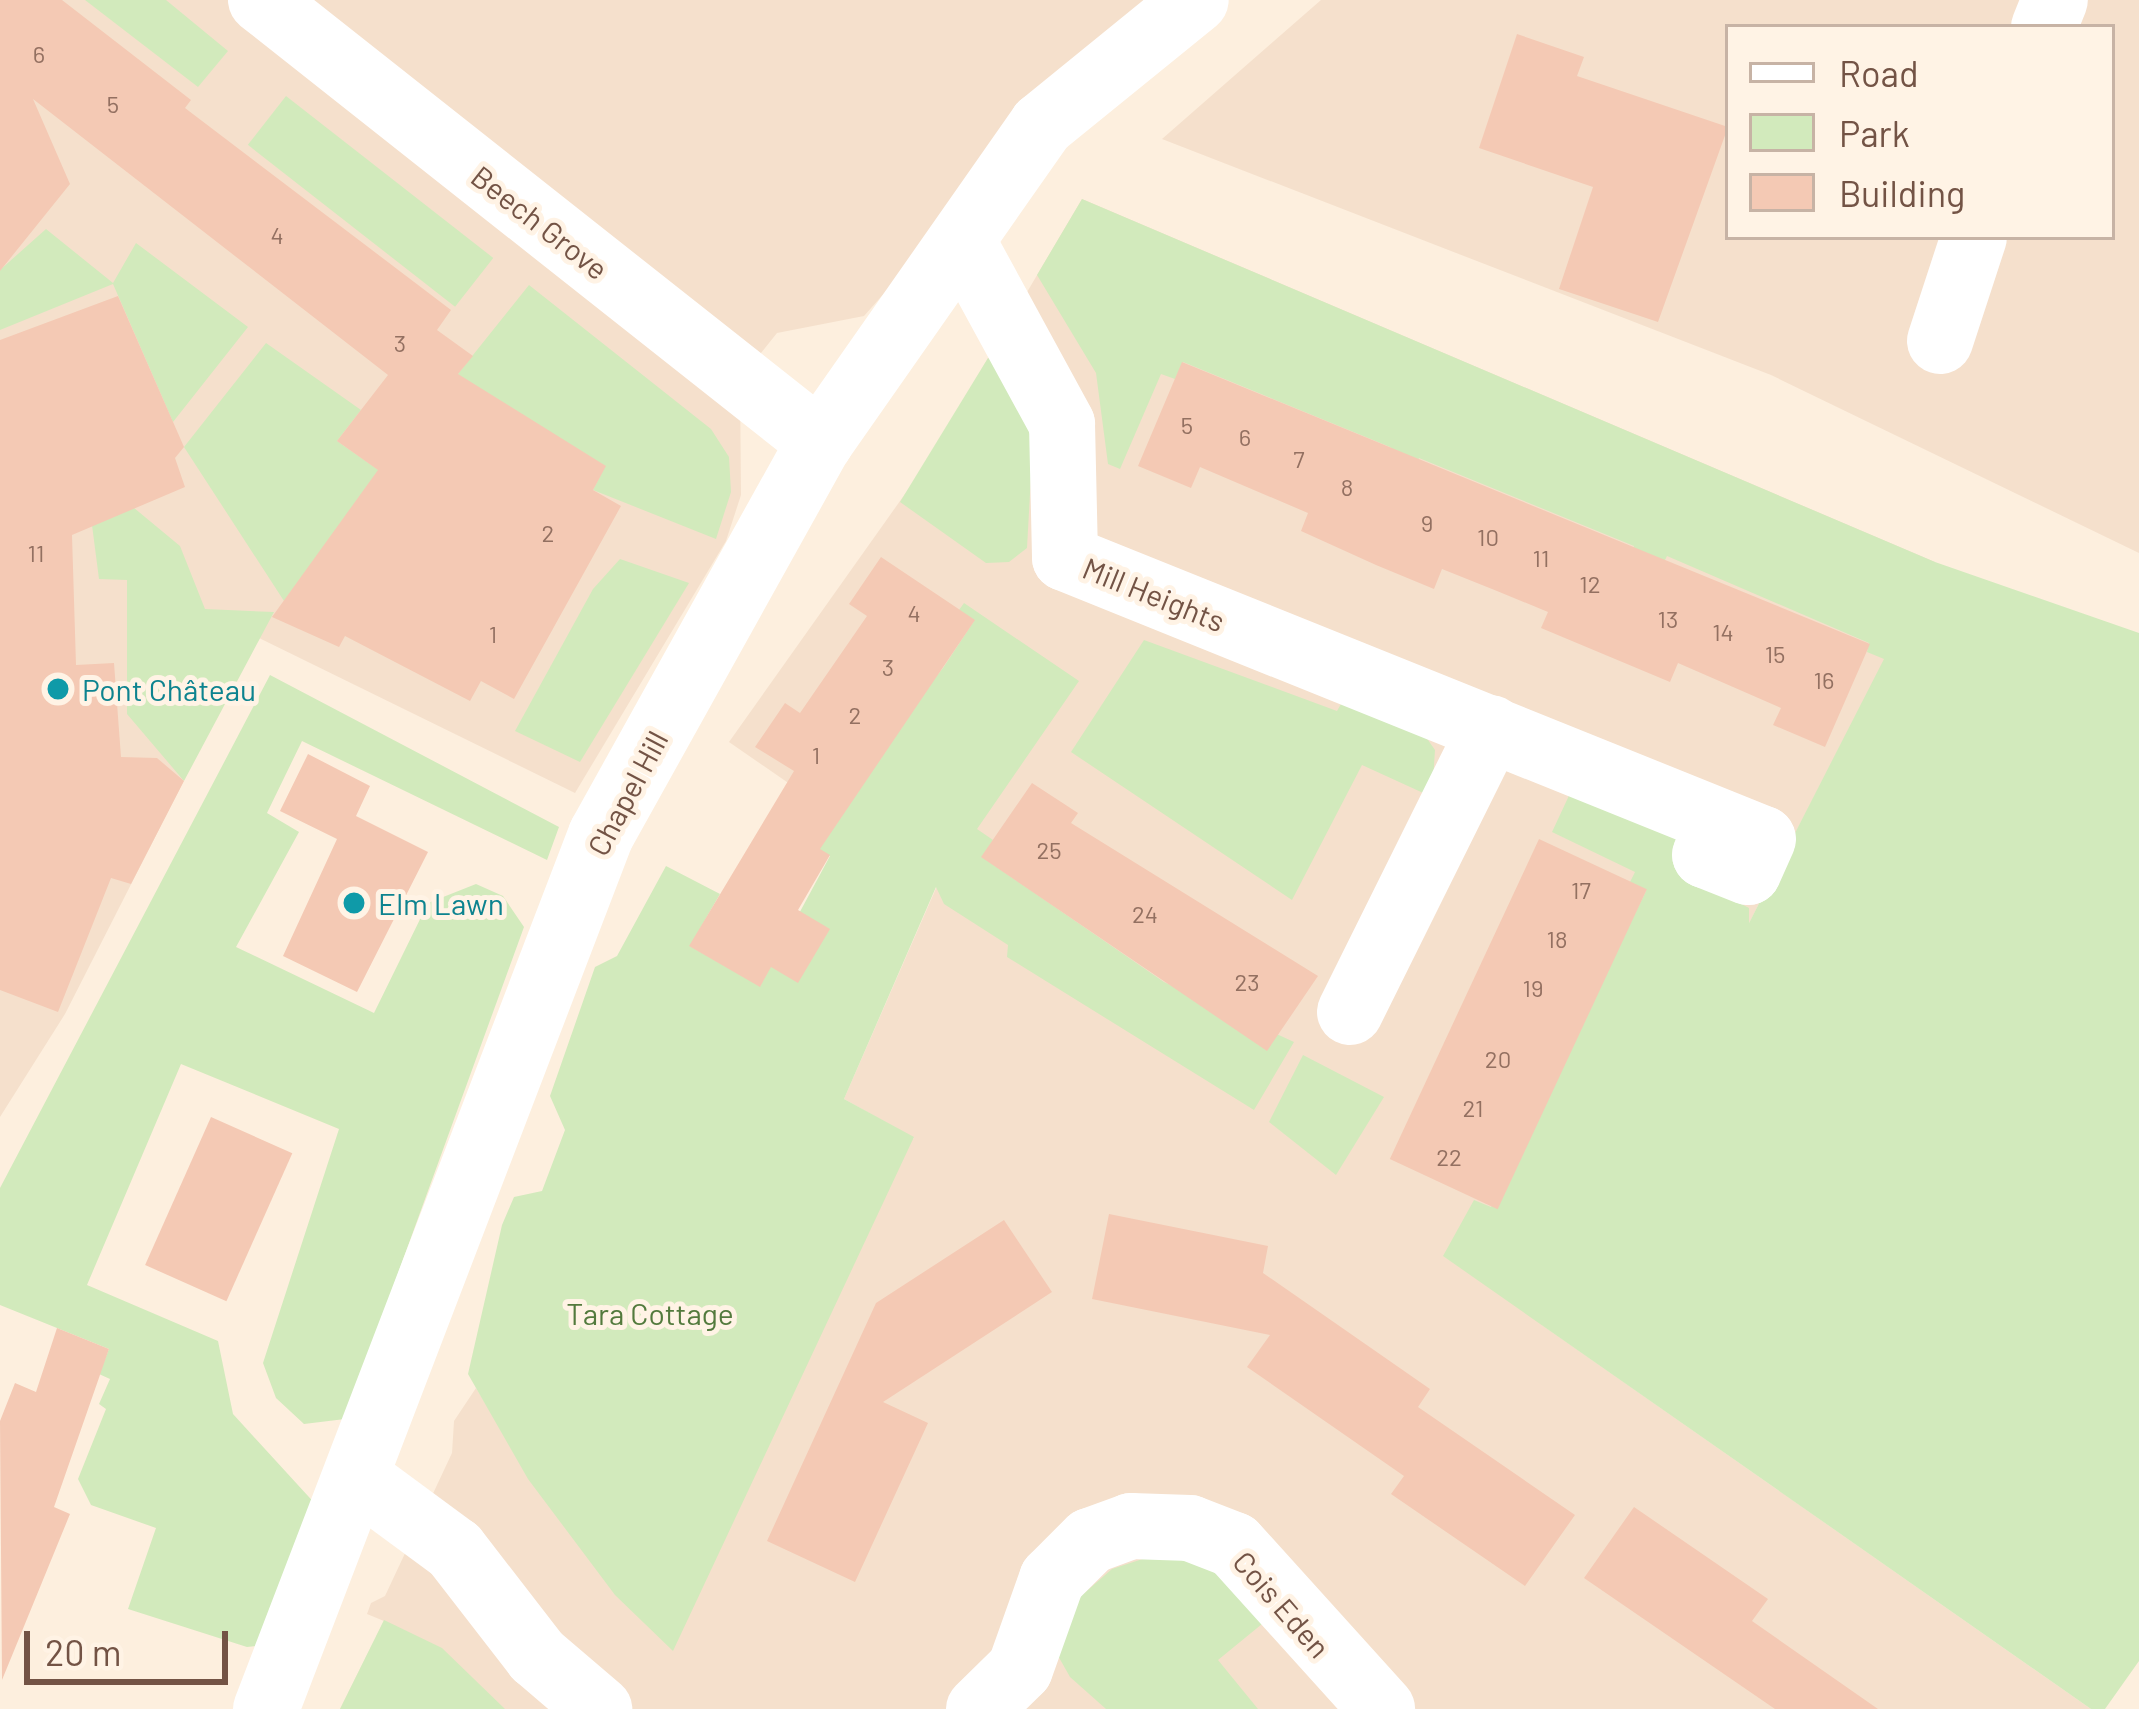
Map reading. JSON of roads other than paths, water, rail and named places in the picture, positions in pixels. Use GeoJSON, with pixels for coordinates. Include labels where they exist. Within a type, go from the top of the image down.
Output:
{"type":"FeatureCollection","features":[{"type":"Feature","properties":{"kind":"street","name":"Beech Grove"},"geometry":{"type":"LineString","coordinates":[[261,0],[820,442]]}},
{"type":"Feature","properties":{"kind":"street","name":"Chapel Hill"},"geometry":{"type":"LineString","coordinates":[[266,1709],[601,835],[820,442],[964,244],[1042,124],[1196,0]]}},
{"type":"Feature","properties":{"kind":"street"},"geometry":{"type":"LineString","coordinates":[[1940,341],[1973,240]]}},
{"type":"Feature","properties":{"kind":"street","name":"Mill Heights"},"geometry":{"type":"LineString","coordinates":[[964,244],[1062,424],[1065,558],[1719,822]]}},
{"type":"Feature","properties":{"kind":"street"},"geometry":{"type":"LineString","coordinates":[[1350,1012],[1491,728]]}},
{"type":"Feature","properties":{"kind":"street"},"geometry":{"type":"LineString","coordinates":[[356,1477],[454,1550],[537,1656],[599,1709]]}},
{"type":"Feature","properties":{"kind":"street","name":"Cois Eden"},"geometry":{"type":"LineString","coordinates":[[980,1709],[1020,1669],[1052,1579],[1090,1541],[1131,1526],[1190,1528],[1234,1545],[1382,1709]]}},
{"type":"Feature","properties":{"kind":"place","name":"Pont Château"},"geometry":{"type":"Point","coordinates":[58,689]}},
{"type":"Feature","properties":{"kind":"place","name":"Elm Lawn"},"geometry":{"type":"Point","coordinates":[354,903]}},
{"type":"Feature","properties":{"kind":"park label","name":"Tara Cottage"},"geometry":{"type":"Point","coordinates":[650,1313]}}]}
